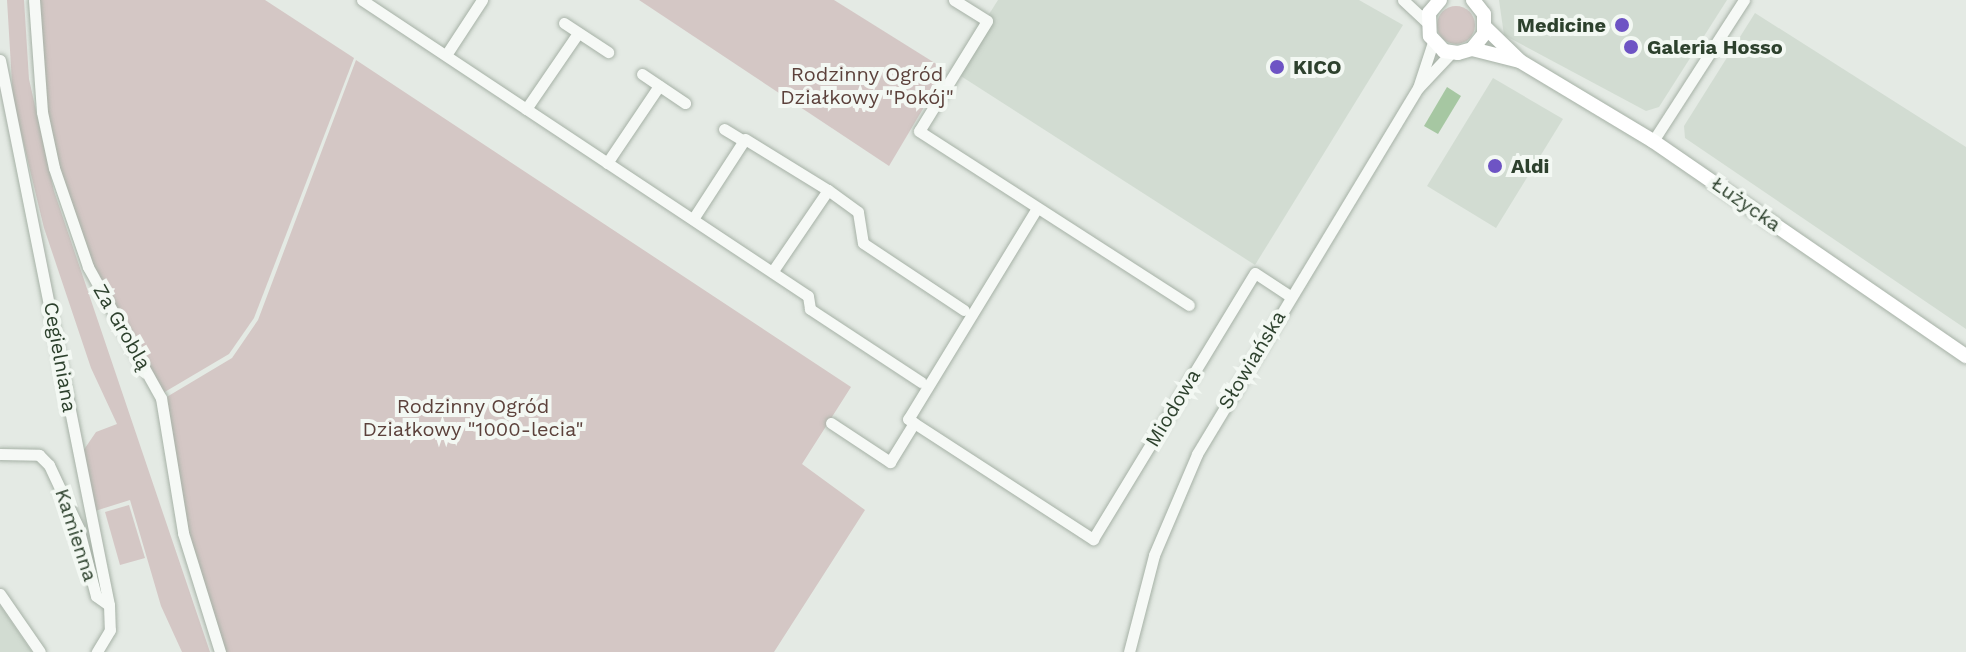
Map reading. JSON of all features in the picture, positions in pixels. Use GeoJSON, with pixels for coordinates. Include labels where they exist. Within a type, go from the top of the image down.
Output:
{"type":"FeatureCollection","features":[{"type":"Feature","properties":{"kind":"main road"},"geometry":{"type":"LineString","coordinates":[[1438,0],[1427,22],[1433,42],[1451,53],[1472,49],[1486,28],[1479,3]]}},
{"type":"Feature","properties":{"kind":"main road","name":"Łużycka"},"geometry":{"type":"LineString","coordinates":[[1486,28],[1520,61],[1653,141],[1966,356]]}},
{"type":"Feature","properties":{"kind":"main road","name":"Łużycka"},"geometry":{"type":"LineString","coordinates":[[1472,49],[1520,61]]}},
{"type":"Feature","properties":{"kind":"street","name":"Za Groblą"},"geometry":{"type":"LineString","coordinates":[[34,0],[42,112],[58,181],[88,267],[161,398],[183,533],[220,652]]}},
{"type":"Feature","properties":{"kind":"street"},"geometry":{"type":"LineString","coordinates":[[362,0],[376,4],[446,55],[808,296],[810,309],[921,382]]}},
{"type":"Feature","properties":{"kind":"street"},"geometry":{"type":"LineString","coordinates":[[446,55],[482,0]]}},
{"type":"Feature","properties":{"kind":"street"},"geometry":{"type":"LineString","coordinates":[[954,0],[987,21],[919,131],[1189,305]]}},
{"type":"Feature","properties":{"kind":"street"},"geometry":{"type":"LineString","coordinates":[[1403,0],[1427,22]]}},
{"type":"Feature","properties":{"kind":"street"},"geometry":{"type":"LineString","coordinates":[[1653,141],[1744,0]]}},
{"type":"Feature","properties":{"kind":"street"},"geometry":{"type":"LineString","coordinates":[[564,23],[608,52]]}},
{"type":"Feature","properties":{"kind":"street"},"geometry":{"type":"LineString","coordinates":[[526,109],[578,33]]}},
{"type":"Feature","properties":{"kind":"street","name":"Słowiańska"},"geometry":{"type":"LineString","coordinates":[[1418,88],[1433,42]]}},
{"type":"Feature","properties":{"kind":"street","name":"Słowiańska"},"geometry":{"type":"LineString","coordinates":[[1129,652],[1144,589],[1176,498],[1210,429],[1418,88],[1451,53]]}},
{"type":"Feature","properties":{"kind":"street","name":"Cegielniana"},"geometry":{"type":"LineString","coordinates":[[0,60],[3,103],[55,317],[64,386],[109,605],[110,630],[97,652]]}},
{"type":"Feature","properties":{"kind":"street"},"geometry":{"type":"LineString","coordinates":[[642,74],[685,103]]}},
{"type":"Feature","properties":{"kind":"street"},"geometry":{"type":"LineString","coordinates":[[607,163],[659,86]]}},
{"type":"Feature","properties":{"kind":"street"},"geometry":{"type":"LineString","coordinates":[[724,129],[828,190],[858,212],[863,243],[964,310]]}},
{"type":"Feature","properties":{"kind":"street"},"geometry":{"type":"LineString","coordinates":[[693,219],[744,141]]}},
{"type":"Feature","properties":{"kind":"street"},"geometry":{"type":"LineString","coordinates":[[772,272],[828,190]]}},
{"type":"Feature","properties":{"kind":"street"},"geometry":{"type":"LineString","coordinates":[[831,423],[890,462],[914,423],[908,419],[1037,208]]}},
{"type":"Feature","properties":{"kind":"street","name":"Miodowa"},"geometry":{"type":"LineString","coordinates":[[914,423],[1093,539],[1255,273],[1290,296]]}},
{"type":"Feature","properties":{"kind":"street","name":"Kamienna"},"geometry":{"type":"LineString","coordinates":[[0,454],[26,453],[42,457],[57,479],[78,527],[96,596],[109,605]]}},
{"type":"Feature","properties":{"kind":"street"},"geometry":{"type":"LineString","coordinates":[[0,594],[40,652]]}},
{"type":"Feature","properties":{"kind":"shaded area"},"geometry":{"type":"Polygon","coordinates":[[[998,0],[1359,0],[1403,25],[1255,265],[953,71],[998,0]]]}},
{"type":"Feature","properties":{"kind":"shaded area"},"geometry":{"type":"Polygon","coordinates":[[[1499,0],[1727,0],[1659,107],[1646,111],[1504,35],[1499,0]]]}},
{"type":"Feature","properties":{"kind":"shaded area"},"geometry":{"type":"Polygon","coordinates":[[[1755,13],[1966,147],[1966,329],[1685,138],[1684,126],[1755,13]]]}},
{"type":"Feature","properties":{"kind":"shaded area"},"geometry":{"type":"Polygon","coordinates":[[[1493,78],[1563,119],[1496,228],[1427,186],[1493,78]]]}},
{"type":"Feature","properties":{"kind":"shaded area"},"geometry":{"type":"Polygon","coordinates":[[[1447,87],[1461,96],[1438,134],[1424,126],[1447,87]]]}},
{"type":"Feature","properties":{"kind":"shaded area"},"geometry":{"type":"Polygon","coordinates":[[[0,605],[4,611],[32,652],[0,652],[0,605]]]}},
{"type":"Feature","properties":{"kind":"green space"},"geometry":{"type":"Polygon","coordinates":[[[7,0],[24,0],[29,79],[54,191],[210,652],[182,652],[161,606],[130,500],[95,511],[81,454],[96,432],[117,424],[91,368],[44,228],[13,100],[7,0]]]}},
{"type":"Feature","properties":{"kind":"green space"},"geometry":{"type":"Polygon","coordinates":[[[37,0],[265,0],[354,58],[254,318],[229,354],[163,393],[101,286],[69,207],[46,110],[37,0]]]}},
{"type":"Feature","properties":{"kind":"green space","name":"Rodzinny Ogród Działkowy \"Pokój\""},"geometry":{"type":"Polygon","coordinates":[[[639,0],[834,0],[946,70],[889,166],[639,0]]]}},
{"type":"Feature","properties":{"kind":"green space"},"geometry":{"type":"Polygon","coordinates":[[[1456,6],[1470,11],[1475,25],[1470,39],[1456,44],[1442,39],[1437,25],[1442,11],[1456,6]]]}},
{"type":"Feature","properties":{"kind":"green space","name":"Rodzinny Ogród Działkowy \"1000-lecia\""},"geometry":{"type":"Polygon","coordinates":[[[356,60],[851,387],[802,464],[865,510],[774,652],[224,652],[187,528],[165,398],[232,358],[258,320],[356,60]]]}},
{"type":"Feature","properties":{"kind":"green space"},"geometry":{"type":"Polygon","coordinates":[[[129,505],[145,558],[120,565],[105,512],[129,505]]]}},
{"type":"Feature","properties":{"kind":"place","name":"Medicine"},"geometry":{"type":"Point","coordinates":[1622,25]}},
{"type":"Feature","properties":{"kind":"place","name":"Galeria Hosso"},"geometry":{"type":"Point","coordinates":[1631,47]}},
{"type":"Feature","properties":{"kind":"place","name":"KICO"},"geometry":{"type":"Point","coordinates":[1277,67]}},
{"type":"Feature","properties":{"kind":"place","name":"Aldi"},"geometry":{"type":"Point","coordinates":[1495,166]}}]}
